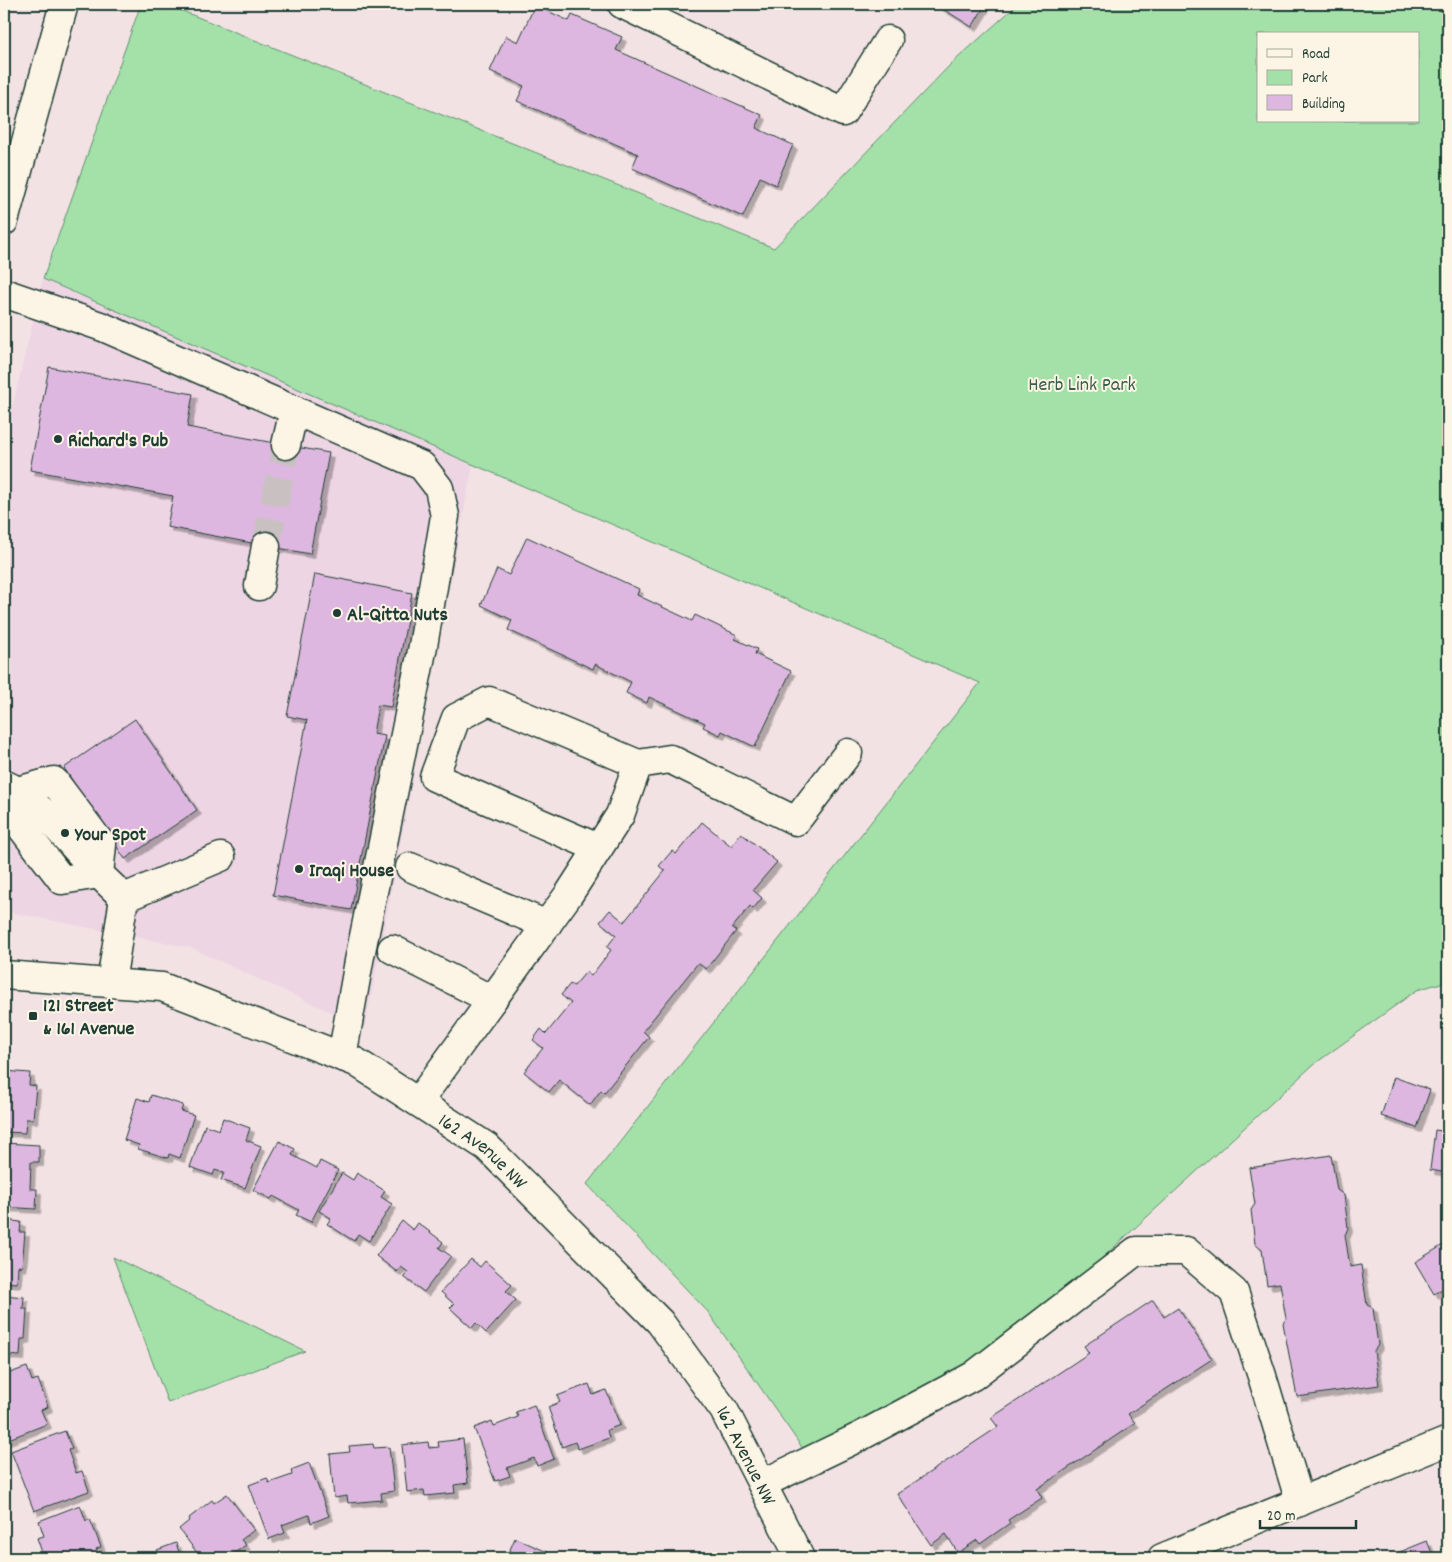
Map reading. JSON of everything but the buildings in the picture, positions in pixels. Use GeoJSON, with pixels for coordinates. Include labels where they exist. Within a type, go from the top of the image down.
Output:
{"type":"FeatureCollection","features":[{"type":"Feature","properties":{"kind":"street"},"geometry":{"type":"LineString","coordinates":[[5,210],[64,4]]}},
{"type":"Feature","properties":{"kind":"street"},"geometry":{"type":"LineString","coordinates":[[622,4],[843,112],[888,40]]}},
{"type":"Feature","properties":{"kind":"street"},"geometry":{"type":"LineString","coordinates":[[4,294],[103,327],[422,466],[439,488],[445,516],[423,646],[361,952],[342,1057]]}},
{"type":"Feature","properties":{"kind":"street"},"geometry":{"type":"LineString","coordinates":[[286,445],[294,410]]}},
{"type":"Feature","properties":{"kind":"street"},"geometry":{"type":"LineString","coordinates":[[259,586],[266,546]]}},
{"type":"Feature","properties":{"kind":"street"},"geometry":{"type":"LineString","coordinates":[[598,848],[434,778],[456,718],[489,701],[638,764],[670,758],[796,822],[848,753]]}},
{"type":"Feature","properties":{"kind":"street"},"geometry":{"type":"LineString","coordinates":[[418,1102],[547,925],[620,815],[638,764]]}},
{"type":"Feature","properties":{"kind":"street"},"geometry":{"type":"LineString","coordinates":[[54,781],[102,845],[99,874],[62,880],[15,819],[11,787],[54,781]]}},
{"type":"Feature","properties":{"kind":"street"},"geometry":{"type":"LineString","coordinates":[[124,898],[221,857]]}},
{"type":"Feature","properties":{"kind":"street"},"geometry":{"type":"LineString","coordinates":[[410,867],[547,925]]}},
{"type":"Feature","properties":{"kind":"street"},"geometry":{"type":"LineString","coordinates":[[99,874],[124,898]]}},
{"type":"Feature","properties":{"kind":"street"},"geometry":{"type":"LineString","coordinates":[[111,983],[124,898]]}},
{"type":"Feature","properties":{"kind":"street"},"geometry":{"type":"LineString","coordinates":[[392,949],[492,1000]]}},
{"type":"Feature","properties":{"kind":"street","name":"162 Avenue NW"},"geometry":{"type":"LineString","coordinates":[[4,975],[162,987],[356,1062],[486,1147],[660,1322],[724,1410],[800,1558]]}},
{"type":"Feature","properties":{"kind":"street"},"geometry":{"type":"LineString","coordinates":[[762,1484],[861,1436],[973,1376],[1136,1251],[1186,1251],[1234,1292],[1262,1376],[1300,1502]]}},
{"type":"Feature","properties":{"kind":"street"},"geometry":{"type":"LineString","coordinates":[[1162,1558],[1448,1442]]}},
{"type":"Feature","properties":{"kind":"shaded area"},"geometry":{"type":"Polygon","coordinates":[[[43,279],[473,464],[365,1028],[191,948],[4,911],[4,442],[43,279]]]}},
{"type":"Feature","properties":{"kind":"green space","name":"Herb Link Park"},"geometry":{"type":"Polygon","coordinates":[[[141,4],[165,4],[774,248],[950,65],[1018,4],[1448,4],[1448,981],[1417,990],[1313,1065],[982,1368],[812,1462],[708,1312],[587,1184],[980,683],[43,279],[141,4]]]}},
{"type":"Feature","properties":{"kind":"green space"},"geometry":{"type":"Polygon","coordinates":[[[113,1257],[305,1351],[168,1403],[113,1257]]]}},
{"type":"Feature","properties":{"kind":"tunnel"},"geometry":{"type":"LineString","coordinates":[[266,546],[286,445]]}},
{"type":"Feature","properties":{"kind":"place","name":"Richard's Pub"},"geometry":{"type":"Point","coordinates":[58,439]}},
{"type":"Feature","properties":{"kind":"place","name":"Al-Qitta Nuts"},"geometry":{"type":"Point","coordinates":[337,613]}},
{"type":"Feature","properties":{"kind":"place","name":"Your Spot"},"geometry":{"type":"Point","coordinates":[65,833]}},
{"type":"Feature","properties":{"kind":"place","name":"Iraqi House"},"geometry":{"type":"Point","coordinates":[299,869]}},
{"type":"Feature","properties":{"kind":"place","name":"121 Street & 161 Avenue"},"geometry":{"type":"Point","coordinates":[33,1016]}}]}
